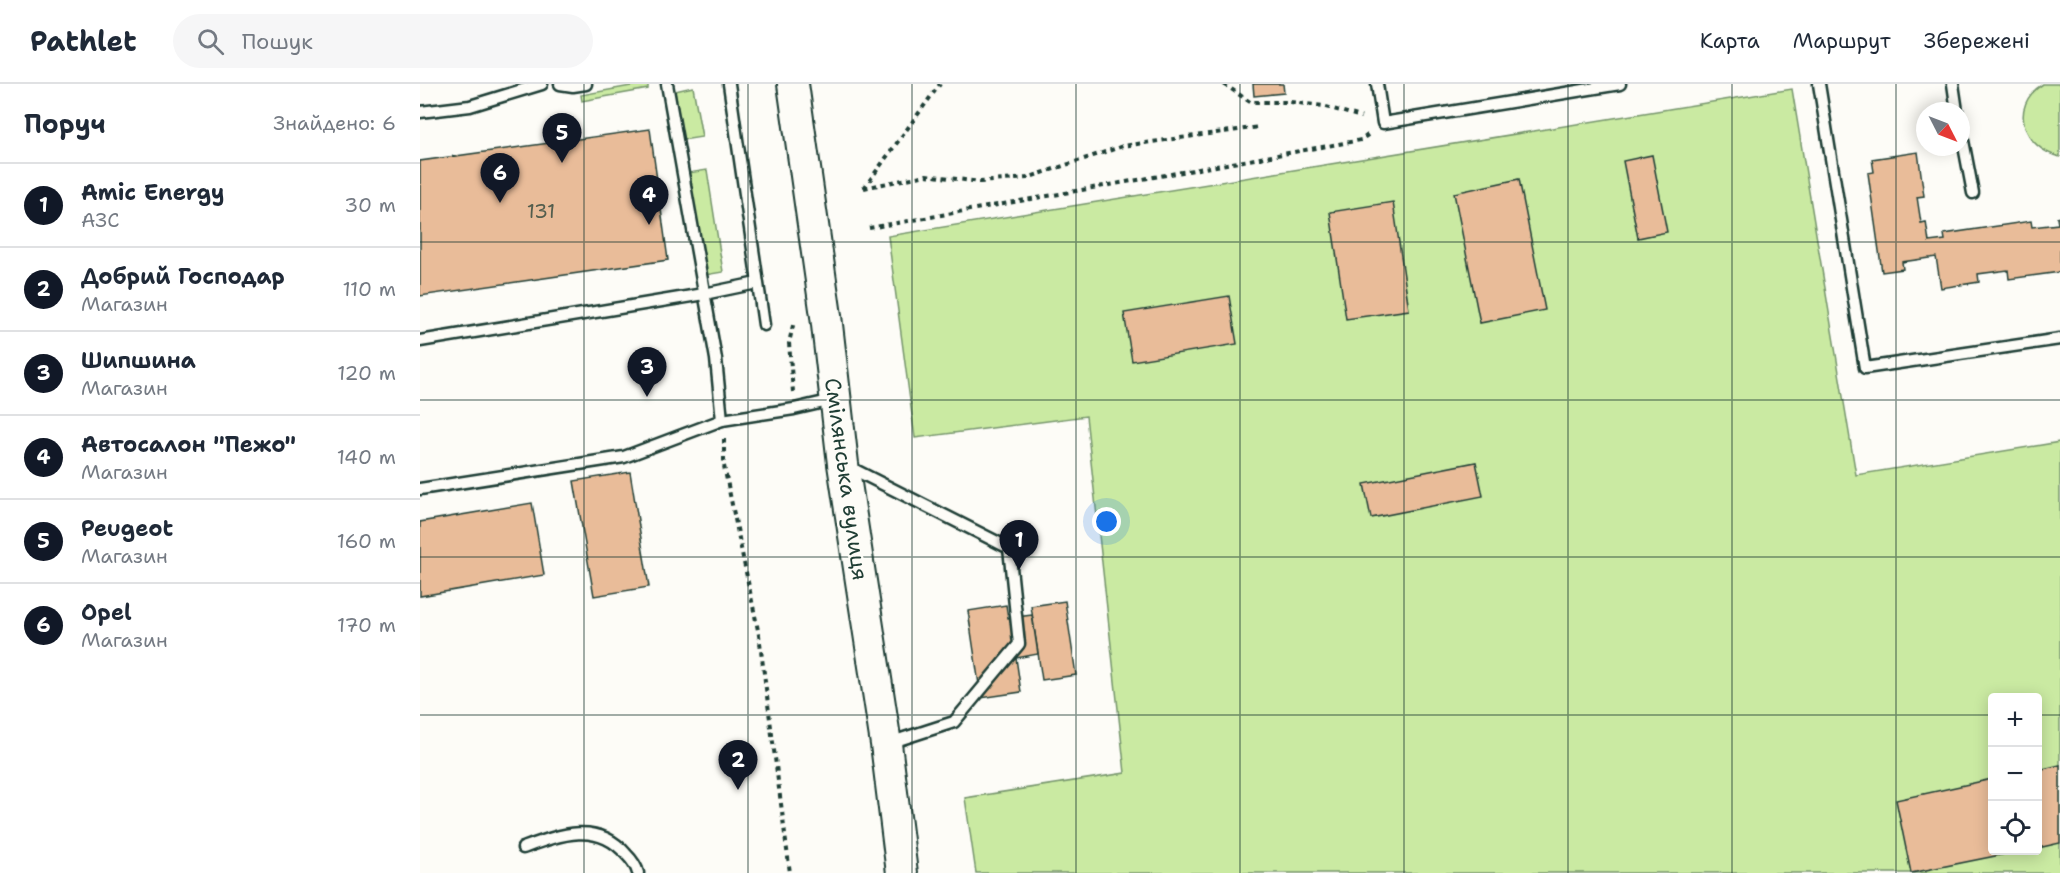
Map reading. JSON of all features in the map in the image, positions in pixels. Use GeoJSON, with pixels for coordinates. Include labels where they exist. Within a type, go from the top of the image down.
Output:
{"type":"FeatureCollection","features":[{"type":"Feature","properties":{"kind":"main road","name":"Смілянська вулиця"},"geometry":{"type":"LineString","coordinates":[[794,84],[843,464],[886,744],[902,873]]}},
{"type":"Feature","properties":{"kind":"lane"},"geometry":{"type":"LineString","coordinates":[[420,112],[470,106],[542,84]]}},
{"type":"Feature","properties":{"kind":"lane"},"geometry":{"type":"LineString","coordinates":[[560,84],[573,86],[586,84]]}},
{"type":"Feature","properties":{"kind":"lane"},"geometry":{"type":"LineString","coordinates":[[667,84],[716,359],[722,420]]}},
{"type":"Feature","properties":{"kind":"lane"},"geometry":{"type":"LineString","coordinates":[[729,84],[764,325]]}},
{"type":"Feature","properties":{"kind":"lane"},"geometry":{"type":"LineString","coordinates":[[1377,84],[1383,123],[1620,84]]}},
{"type":"Feature","properties":{"kind":"lane"},"geometry":{"type":"LineString","coordinates":[[1819,84],[1865,368],[2060,339]]}},
{"type":"Feature","properties":{"kind":"lane"},"geometry":{"type":"LineString","coordinates":[[1953,84],[1956,102]]}},
{"type":"Feature","properties":{"kind":"lane"},"geometry":{"type":"LineString","coordinates":[[1966,156],[1973,193]]}},
{"type":"Feature","properties":{"kind":"lane"},"geometry":{"type":"LineString","coordinates":[[420,341],[704,294],[757,283]]}},
{"type":"Feature","properties":{"kind":"lane"},"geometry":{"type":"LineString","coordinates":[[420,489],[624,457],[722,420],[794,409],[836,399]]}},
{"type":"Feature","properties":{"kind":"lane"},"geometry":{"type":"LineString","coordinates":[[843,464],[1009,548],[1020,644],[954,722],[886,744]]}},
{"type":"Feature","properties":{"kind":"lane"},"geometry":{"type":"LineString","coordinates":[[524,848],[562,834],[599,834],[620,847],[636,866],[638,873]]}},
{"type":"Feature","properties":{"kind":"path"},"geometry":{"type":"LineString","coordinates":[[940,84],[864,188],[927,175],[980,182],[1026,178],[1123,146],[1259,127]]}},
{"type":"Feature","properties":{"kind":"path"},"geometry":{"type":"LineString","coordinates":[[1224,84],[1250,102],[1290,102],[1323,106],[1361,117]]}},
{"type":"Feature","properties":{"kind":"path"},"geometry":{"type":"LineString","coordinates":[[869,228],[1361,140],[1383,123]]}},
{"type":"Feature","properties":{"kind":"path"},"geometry":{"type":"LineString","coordinates":[[794,321],[789,342],[794,409]]}},
{"type":"Feature","properties":{"kind":"path"},"geometry":{"type":"LineString","coordinates":[[722,420],[724,466],[759,635],[790,873]]}},
{"type":"Feature","properties":{"kind":"green space"},"geometry":{"type":"Polygon","coordinates":[[[648,84],[648,89],[582,101],[581,95],[648,84]]]}},
{"type":"Feature","properties":{"kind":"green space"},"geometry":{"type":"Polygon","coordinates":[[[2043,84],[2060,84],[2060,157],[2037,145],[2029,136],[2024,125],[2023,114],[2026,103],[2032,93],[2043,84]]]}},
{"type":"Feature","properties":{"kind":"green space"},"geometry":{"type":"Polygon","coordinates":[[[693,87],[702,137],[683,140],[675,91],[693,87]]]}},
{"type":"Feature","properties":{"kind":"green space"},"geometry":{"type":"Polygon","coordinates":[[[1792,89],[1856,475],[2060,442],[2060,873],[976,873],[965,798],[1125,773],[1086,416],[915,438],[888,236],[1792,89]]]}},
{"type":"Feature","properties":{"kind":"green space"},"geometry":{"type":"Polygon","coordinates":[[[707,170],[723,272],[705,275],[688,173],[707,170]]]}},
{"type":"Feature","properties":{"kind":"building"},"geometry":{"type":"Polygon","coordinates":[[[1253,84],[1283,84],[1284,93],[1254,96],[1253,84]]]}},
{"type":"Feature","properties":{"kind":"building"},"geometry":{"type":"Polygon","coordinates":[[[650,129],[668,260],[420,296],[420,161],[650,129]]]}},
{"type":"Feature","properties":{"kind":"building"},"geometry":{"type":"Polygon","coordinates":[[[1916,152],[1916,156],[1919,156],[1924,196],[1917,197],[1921,223],[1926,222],[1929,242],[1945,240],[1944,234],[2031,221],[2032,227],[2058,224],[2057,218],[2060,217],[2060,272],[2009,279],[2008,270],[1978,274],[1979,282],[1941,288],[1936,257],[1902,262],[1903,269],[1882,272],[1868,173],[1874,172],[1872,159],[1916,152]]]}},
{"type":"Feature","properties":{"kind":"building"},"geometry":{"type":"Polygon","coordinates":[[[1652,155],[1667,232],[1638,238],[1623,161],[1652,155]]]}},
{"type":"Feature","properties":{"kind":"building"},"geometry":{"type":"Polygon","coordinates":[[[1519,179],[1545,310],[1480,323],[1454,193],[1519,179]]]}},
{"type":"Feature","properties":{"kind":"building"},"geometry":{"type":"Polygon","coordinates":[[[1393,202],[1409,310],[1346,319],[1330,212],[1393,202]]]}},
{"type":"Feature","properties":{"kind":"building"},"geometry":{"type":"Polygon","coordinates":[[[1229,296],[1237,344],[1132,361],[1124,313],[1229,296]]]}},
{"type":"Feature","properties":{"kind":"building"},"geometry":{"type":"Polygon","coordinates":[[[1476,462],[1483,496],[1371,518],[1364,484],[1476,462]]]}},
{"type":"Feature","properties":{"kind":"building"},"geometry":{"type":"Polygon","coordinates":[[[630,472],[649,587],[594,596],[574,481],[630,472]]]}},
{"type":"Feature","properties":{"kind":"building"},"geometry":{"type":"Polygon","coordinates":[[[532,503],[544,575],[420,596],[420,522],[532,503]]]}},
{"type":"Feature","properties":{"kind":"building"},"geometry":{"type":"Polygon","coordinates":[[[1065,601],[1076,675],[1042,680],[1031,606],[1065,601]]]}},
{"type":"Feature","properties":{"kind":"building"},"geometry":{"type":"Polygon","coordinates":[[[1006,605],[1008,618],[1032,615],[1038,654],[1016,658],[1021,692],[981,698],[968,611],[1006,605]]]}},
{"type":"Feature","properties":{"kind":"building"},"geometry":{"type":"Polygon","coordinates":[[[2060,765],[2060,843],[2042,847],[2042,801],[2042,769],[2060,765]]]}},
{"type":"Feature","properties":{"kind":"building"},"geometry":{"type":"Polygon","coordinates":[[[1988,780],[1988,855],[2000,855],[1911,873],[1896,800],[1988,780]]]}},
{"type":"Feature","properties":{"kind":"place","name":"Peugeot"},"geometry":{"type":"Point","coordinates":[562,163]}},
{"type":"Feature","properties":{"kind":"place","name":"Opel"},"geometry":{"type":"Point","coordinates":[500,203]}},
{"type":"Feature","properties":{"kind":"place","name":"Автосалон \"Пежо\""},"geometry":{"type":"Point","coordinates":[649,225]}},
{"type":"Feature","properties":{"kind":"place","name":"Шипшина"},"geometry":{"type":"Point","coordinates":[647,397]}},
{"type":"Feature","properties":{"kind":"place","name":"Amic Energy"},"geometry":{"type":"Point","coordinates":[1019,570]}},
{"type":"Feature","properties":{"kind":"place","name":"Добрий Господар"},"geometry":{"type":"Point","coordinates":[738,790]}}]}
